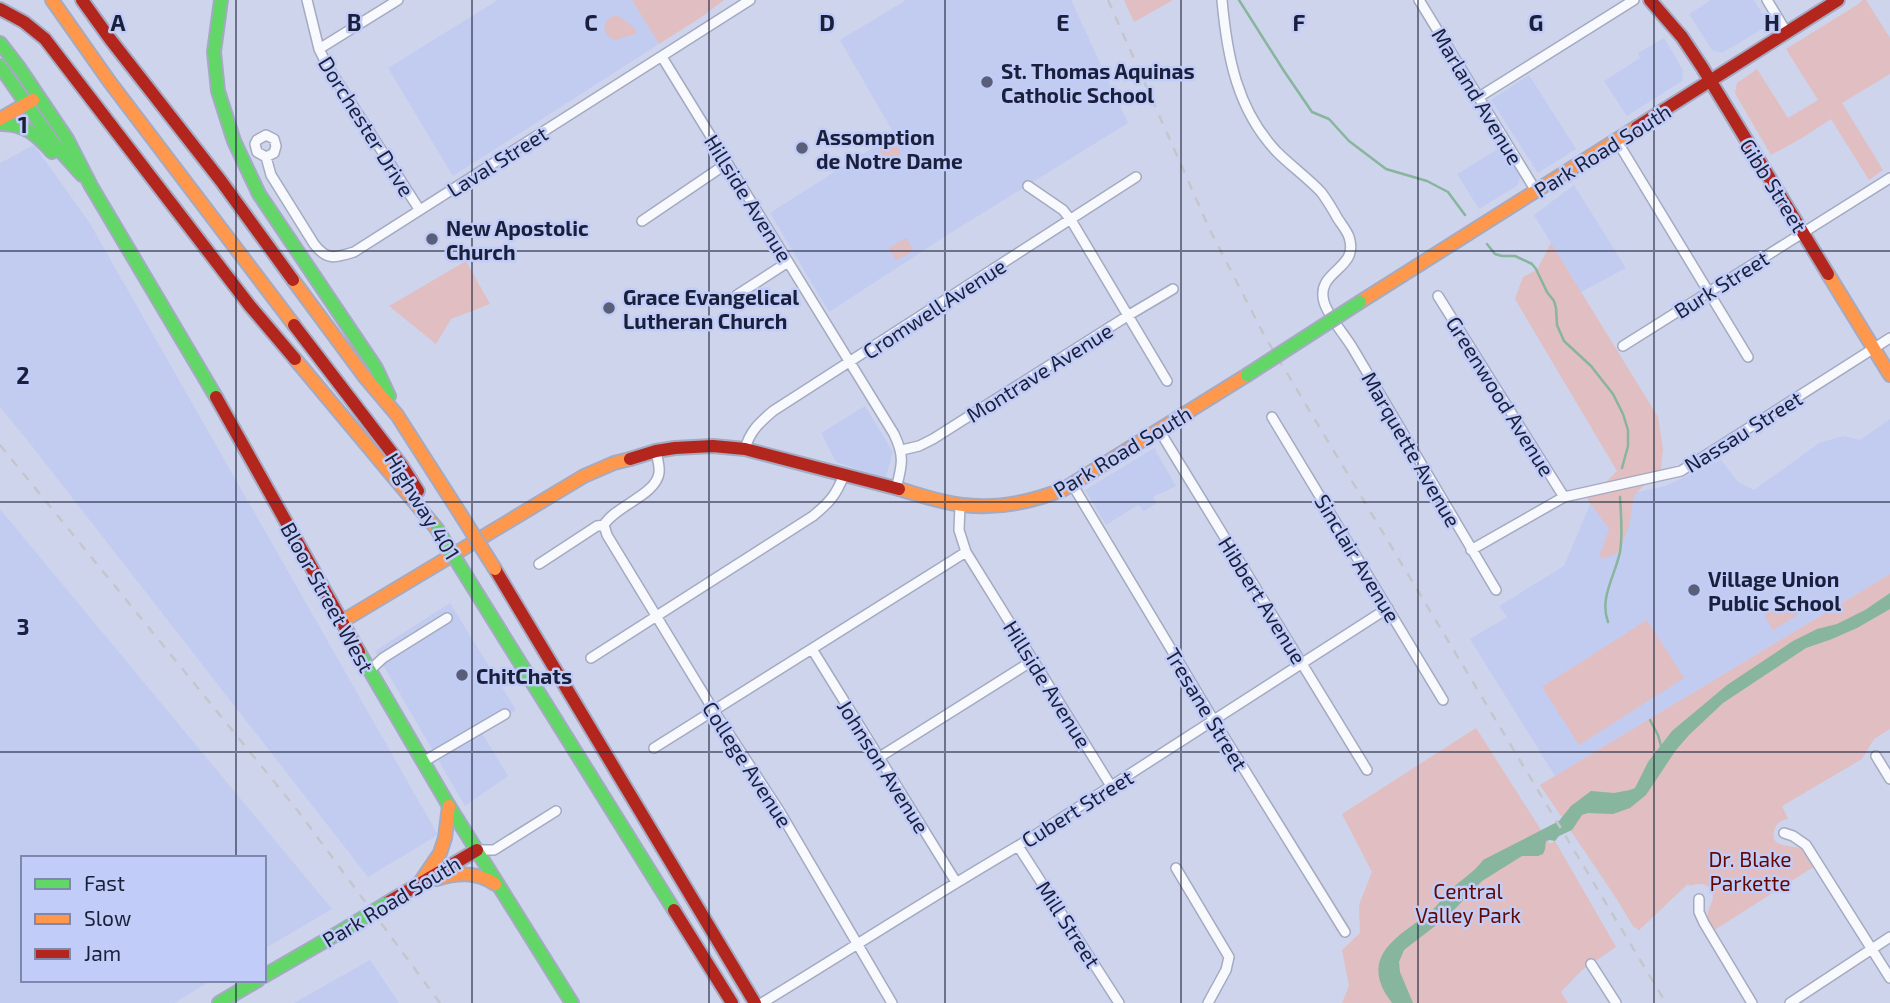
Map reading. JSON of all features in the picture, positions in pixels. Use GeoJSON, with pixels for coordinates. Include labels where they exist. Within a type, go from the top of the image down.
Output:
{"type":"FeatureCollection","features":[{"type":"Feature","properties":{"kind":"main road"},"geometry":{"type":"LineString","coordinates":[[39,0],[109,81]]}},
{"type":"Feature","properties":{"kind":"main road","name":"Highway 401"},"geometry":{"type":"LineString","coordinates":[[52,0],[109,81],[402,466],[437,529],[731,1000]]}},
{"type":"Feature","properties":{"kind":"main road","name":"Highway 401"},"geometry":{"type":"LineString","coordinates":[[82,0],[221,181],[364,376],[397,415],[495,569],[755,1003]]}},
{"type":"Feature","properties":{"kind":"main road"},"geometry":{"type":"LineString","coordinates":[[221,0],[214,52],[218,91],[234,141],[259,194],[376,368],[397,415]]}},
{"type":"Feature","properties":{"kind":"main road","name":"Gibb Street"},"geometry":{"type":"LineString","coordinates":[[1650,0],[1682,37],[1890,375]]}},
{"type":"Feature","properties":{"kind":"main road","name":"Park Road South"},"geometry":{"type":"LineString","coordinates":[[341,622],[584,476],[614,463],[656,451],[713,446],[745,449],[960,505],[999,506],[1049,495],[1072,484],[1247,375],[1838,0]]}},
{"type":"Feature","properties":{"kind":"main road"},"geometry":{"type":"LineString","coordinates":[[0,9],[11,13],[45,39],[250,306],[437,529]]}},
{"type":"Feature","properties":{"kind":"main road","name":"Bloor Street West"},"geometry":{"type":"LineString","coordinates":[[0,43],[67,139],[91,186]]}},
{"type":"Feature","properties":{"kind":"main road","name":"Bloor Street West"},"geometry":{"type":"LineString","coordinates":[[0,66],[65,158],[99,197],[196,360],[369,671],[449,806],[572,1003]]}},
{"type":"Feature","properties":{"kind":"main road"},"geometry":{"type":"LineString","coordinates":[[0,110],[37,93]]}},
{"type":"Feature","properties":{"kind":"main road"},"geometry":{"type":"LineString","coordinates":[[0,121],[24,100]]}},
{"type":"Feature","properties":{"kind":"main road"},"geometry":{"type":"LineString","coordinates":[[0,121],[21,125],[34,132],[77,180],[99,197]]}},
{"type":"Feature","properties":{"kind":"main road"},"geometry":{"type":"LineString","coordinates":[[419,884],[440,853],[449,806]]}},
{"type":"Feature","properties":{"kind":"main road","name":"Park Road South"},"geometry":{"type":"LineString","coordinates":[[266,975],[477,850]]}},
{"type":"Feature","properties":{"kind":"main road"},"geometry":{"type":"LineString","coordinates":[[419,884],[458,874],[481,875],[502,891]]}},
{"type":"Feature","properties":{"kind":"main road"},"geometry":{"type":"LineString","coordinates":[[219,1003],[255,982]]}},
{"type":"Feature","properties":{"kind":"street","name":"Dorchester Drive"},"geometry":{"type":"LineString","coordinates":[[307,0],[319,49],[328,67],[419,209]]}},
{"type":"Feature","properties":{"kind":"street"},"geometry":{"type":"LineString","coordinates":[[319,49],[398,0]]}},
{"type":"Feature","properties":{"kind":"street","name":"Laval Street"},"geometry":{"type":"LineString","coordinates":[[266,157],[271,175],[314,244],[320,252],[329,257],[339,257],[354,252],[750,0]]}},
{"type":"Feature","properties":{"kind":"street","name":"Marquette Avenue"},"geometry":{"type":"LineString","coordinates":[[1222,0],[1228,53],[1246,107],[1276,151],[1321,193],[1350,239],[1346,262],[1324,285],[1327,307],[1496,590]]}},
{"type":"Feature","properties":{"kind":"street","name":"Marland Avenue"},"geometry":{"type":"LineString","coordinates":[[1419,0],[1536,191]]}},
{"type":"Feature","properties":{"kind":"street"},"geometry":{"type":"LineString","coordinates":[[1479,97],[1634,0]]}},
{"type":"Feature","properties":{"kind":"street"},"geometry":{"type":"LineString","coordinates":[[1767,0],[1787,33]]}},
{"type":"Feature","properties":{"kind":"street","name":"Hillside Avenue"},"geometry":{"type":"LineString","coordinates":[[662,57],[726,164],[851,361],[902,450]]}},
{"type":"Feature","properties":{"kind":"street"},"geometry":{"type":"LineString","coordinates":[[1617,141],[1748,357]]}},
{"type":"Feature","properties":{"kind":"street"},"geometry":{"type":"LineString","coordinates":[[642,221],[726,164]]}},
{"type":"Feature","properties":{"kind":"street","name":"Cromwell Avenue"},"geometry":{"type":"LineString","coordinates":[[745,449],[756,425],[774,411],[1136,177]]}},
{"type":"Feature","properties":{"kind":"street","name":"Burk Street"},"geometry":{"type":"LineString","coordinates":[[1623,346],[1890,177]]}},
{"type":"Feature","properties":{"kind":"street"},"geometry":{"type":"LineString","coordinates":[[1028,186],[1063,210],[1071,220],[1167,381]]}},
{"type":"Feature","properties":{"kind":"street"},"geometry":{"type":"LineString","coordinates":[[737,295],[788,262]]}},
{"type":"Feature","properties":{"kind":"street","name":"Montrave Avenue"},"geometry":{"type":"LineString","coordinates":[[902,450],[933,439],[1173,289]]}},
{"type":"Feature","properties":{"kind":"street","name":"Greenwood Avenue"},"geometry":{"type":"LineString","coordinates":[[1438,296],[1564,497]]}},
{"type":"Feature","properties":{"kind":"street","name":"Nassau Street"},"geometry":{"type":"LineString","coordinates":[[1471,550],[1564,497],[1681,471],[1890,338]]}},
{"type":"Feature","properties":{"kind":"street","name":"Sinclair Avenue"},"geometry":{"type":"LineString","coordinates":[[1272,417],[1443,700]]}},
{"type":"Feature","properties":{"kind":"street","name":"Hibbert Avenue"},"geometry":{"type":"LineString","coordinates":[[1159,430],[1367,770]]}},
{"type":"Feature","properties":{"kind":"street"},"geometry":{"type":"LineString","coordinates":[[896,489],[902,450]]}},
{"type":"Feature","properties":{"kind":"street"},"geometry":{"type":"LineString","coordinates":[[539,564],[597,526],[604,525],[608,517],[652,487],[659,475],[656,451]]}},
{"type":"Feature","properties":{"kind":"street"},"geometry":{"type":"LineString","coordinates":[[591,658],[813,516],[836,494],[844,475]]}},
{"type":"Feature","properties":{"kind":"street","name":"Tresane Street"},"geometry":{"type":"LineString","coordinates":[[1072,484],[1345,932]]}},
{"type":"Feature","properties":{"kind":"street","name":"Hillside Avenue"},"geometry":{"type":"LineString","coordinates":[[960,505],[960,538],[966,552],[1111,786]]}},
{"type":"Feature","properties":{"kind":"street","name":"College Avenue"},"geometry":{"type":"LineString","coordinates":[[604,525],[607,535],[714,711],[780,812],[892,1003]]}},
{"type":"Feature","properties":{"kind":"street"},"geometry":{"type":"LineString","coordinates":[[654,748],[966,552]]}},
{"type":"Feature","properties":{"kind":"street","name":"Cubert Street"},"geometry":{"type":"LineString","coordinates":[[762,1003],[1018,846],[1388,608]]}},
{"type":"Feature","properties":{"kind":"street"},"geometry":{"type":"LineString","coordinates":[[369,671],[383,658],[447,618]]}},
{"type":"Feature","properties":{"kind":"street","name":"Johnson Avenue"},"geometry":{"type":"LineString","coordinates":[[812,649],[956,882]]}},
{"type":"Feature","properties":{"kind":"street"},"geometry":{"type":"LineString","coordinates":[[878,758],[1032,661]]}},
{"type":"Feature","properties":{"kind":"street"},"geometry":{"type":"LineString","coordinates":[[423,762],[505,714]]}},
{"type":"Feature","properties":{"kind":"street"},"geometry":{"type":"LineString","coordinates":[[1876,756],[1890,779]]}},
{"type":"Feature","properties":{"kind":"street","name":"Park Road South"},"geometry":{"type":"LineString","coordinates":[[477,850],[494,850],[556,811]]}},
{"type":"Feature","properties":{"kind":"street"},"geometry":{"type":"LineString","coordinates":[[1784,833],[1806,845],[1890,978]]}},
{"type":"Feature","properties":{"kind":"street","name":"Mill Street"},"geometry":{"type":"LineString","coordinates":[[1018,846],[1119,1003]]}},
{"type":"Feature","properties":{"kind":"street"},"geometry":{"type":"LineString","coordinates":[[1176,868],[1228,957],[1226,971],[1208,1003]]}},
{"type":"Feature","properties":{"kind":"street"},"geometry":{"type":"LineString","coordinates":[[1699,899],[1699,912],[1704,923],[1752,1003]]}},
{"type":"Feature","properties":{"kind":"street"},"geometry":{"type":"LineString","coordinates":[[1790,1003],[1890,937]]}},
{"type":"Feature","properties":{"kind":"street"},"geometry":{"type":"LineString","coordinates":[[1591,964],[1616,1003]]}},
{"type":"Feature","properties":{"kind":"shaded area"},"geometry":{"type":"Polygon","coordinates":[[[498,0],[632,0],[659,44],[453,176],[388,68],[498,0]]]}},
{"type":"Feature","properties":{"kind":"shaded area","name":"St. Thomas Aquinas Catholic School"},"geometry":{"type":"Polygon","coordinates":[[[906,0],[1071,0],[1128,123],[829,312],[770,213],[894,134],[840,40],[906,0]]]}},
{"type":"Feature","properties":{"kind":"shaded area"},"geometry":{"type":"Polygon","coordinates":[[[1711,0],[1754,0],[1769,25],[1722,53],[1712,50],[1689,14],[1711,0]]]}},
{"type":"Feature","properties":{"kind":"shaded area"},"geometry":{"type":"Polygon","coordinates":[[[1664,38],[1683,70],[1682,81],[1627,116],[1604,81],[1640,58],[1638,53],[1664,38]]]}},
{"type":"Feature","properties":{"kind":"shaded area"},"geometry":{"type":"Polygon","coordinates":[[[1529,75],[1576,149],[1538,173],[1491,100],[1529,75]]]}},
{"type":"Feature","properties":{"kind":"shaded area"},"geometry":{"type":"Polygon","coordinates":[[[34,145],[89,222],[438,835],[368,877],[0,407],[0,163],[34,145]]]}},
{"type":"Feature","properties":{"kind":"shaded area"},"geometry":{"type":"Polygon","coordinates":[[[1503,146],[1520,177],[1518,185],[1479,209],[1457,174],[1503,146]]]}},
{"type":"Feature","properties":{"kind":"shaded area"},"geometry":{"type":"Polygon","coordinates":[[[1574,185],[1626,268],[1581,292],[1534,215],[1574,185]]]}},
{"type":"Feature","properties":{"kind":"shaded area"},"geometry":{"type":"Polygon","coordinates":[[[865,406],[893,452],[885,479],[836,462],[821,433],[865,406]]]}},
{"type":"Feature","properties":{"kind":"shaded area","name":"Village Union Public School"},"geometry":{"type":"Polygon","coordinates":[[[1890,419],[1890,574],[1555,776],[1470,639],[1507,617],[1499,606],[1564,566],[1591,502],[1665,486],[1721,460],[1738,482],[1754,490],[1819,443],[1844,436],[1860,440],[1890,419]]]}},
{"type":"Feature","properties":{"kind":"shaded area"},"geometry":{"type":"Polygon","coordinates":[[[1154,448],[1176,486],[1153,497],[1156,504],[1144,511],[1138,505],[1106,525],[1085,490],[1154,448]]]}},
{"type":"Feature","properties":{"kind":"shaded area"},"geometry":{"type":"Polygon","coordinates":[[[0,509],[332,909],[266,948],[266,856],[21,856],[21,982],[209,982],[174,1003],[0,1003],[0,509]]]}},
{"type":"Feature","properties":{"kind":"shaded area"},"geometry":{"type":"Polygon","coordinates":[[[1890,593],[1890,609],[1857,628],[1806,648],[1723,703],[1689,735],[1646,795],[1630,808],[1613,814],[1582,815],[1572,830],[1555,841],[1546,841],[1543,854],[1522,856],[1482,881],[1448,916],[1404,950],[1399,962],[1400,972],[1413,1003],[1392,1003],[1382,987],[1378,972],[1385,951],[1401,934],[1433,910],[1451,889],[1483,860],[1559,821],[1571,806],[1591,791],[1614,793],[1635,788],[1648,762],[1672,731],[1727,685],[1793,641],[1817,629],[1837,624],[1890,593]]]}},
{"type":"Feature","properties":{"kind":"shaded area"},"geometry":{"type":"Polygon","coordinates":[[[450,603],[516,710],[482,733],[508,776],[465,806],[375,651],[450,603]]]}},
{"type":"Feature","properties":{"kind":"shaded area"},"geometry":{"type":"Polygon","coordinates":[[[370,960],[399,1003],[294,1003],[370,960]]]}},
{"type":"Feature","properties":{"kind":"green space"},"geometry":{"type":"Polygon","coordinates":[[[632,0],[724,0],[659,44],[632,0]]]}},
{"type":"Feature","properties":{"kind":"green space"},"geometry":{"type":"Polygon","coordinates":[[[1124,0],[1173,0],[1134,22],[1124,0]]]}},
{"type":"Feature","properties":{"kind":"green space"},"geometry":{"type":"Polygon","coordinates":[[[1866,0],[1890,38],[1890,74],[1842,103],[1883,170],[1869,180],[1831,119],[1771,155],[1735,93],[1737,83],[1757,69],[1788,118],[1818,100],[1786,49],[1866,0]]]}},
{"type":"Feature","properties":{"kind":"green space"},"geometry":{"type":"Polygon","coordinates":[[[617,15],[636,29],[636,34],[614,40],[609,37],[605,30],[606,23],[617,15]]]}},
{"type":"Feature","properties":{"kind":"green space"},"geometry":{"type":"Polygon","coordinates":[[[893,139],[901,153],[890,162],[880,152],[881,146],[893,139]]]}},
{"type":"Feature","properties":{"kind":"green space"},"geometry":{"type":"Polygon","coordinates":[[[906,238],[913,249],[896,260],[889,248],[906,238]]]}},
{"type":"Feature","properties":{"kind":"green space"},"geometry":{"type":"Polygon","coordinates":[[[1551,243],[1658,417],[1663,449],[1661,469],[1634,495],[1629,526],[1619,552],[1606,558],[1599,557],[1609,529],[1583,493],[1596,492],[1617,471],[1515,299],[1523,277],[1537,270],[1551,243]]]}},
{"type":"Feature","properties":{"kind":"green space"},"geometry":{"type":"Polygon","coordinates":[[[466,261],[490,304],[451,319],[436,344],[389,306],[466,261]]]}},
{"type":"Feature","properties":{"kind":"green space","name":"Dr. Blake Parkette"},"geometry":{"type":"Polygon","coordinates":[[[1890,574],[1890,729],[1874,739],[1862,759],[1782,806],[1788,819],[1777,824],[1773,835],[1777,843],[1801,849],[1815,866],[1713,931],[1708,916],[1713,898],[1710,888],[1688,884],[1638,931],[1540,785],[1890,574]]]}},
{"type":"Feature","properties":{"kind":"green space"},"geometry":{"type":"Polygon","coordinates":[[[1790,599],[1799,614],[1773,630],[1764,615],[1790,599]]]}},
{"type":"Feature","properties":{"kind":"green space"},"geometry":{"type":"Polygon","coordinates":[[[1647,620],[1684,678],[1579,745],[1542,687],[1647,620]]]}},
{"type":"Feature","properties":{"kind":"green space","name":"Central Valley Park"},"geometry":{"type":"Polygon","coordinates":[[[1476,728],[1550,844],[1555,841],[1616,947],[1582,970],[1561,992],[1568,1003],[1342,1003],[1349,986],[1342,950],[1360,933],[1359,905],[1372,872],[1342,814],[1476,728]]]}},
{"type":"Feature","properties":{"kind":"waterway"},"geometry":{"type":"LineString","coordinates":[[1239,0],[1312,112],[1329,119],[1349,141],[1386,169],[1427,181],[1448,192],[1465,215]]}},
{"type":"Feature","properties":{"kind":"waterway"},"geometry":{"type":"LineString","coordinates":[[1487,244],[1495,254],[1515,256],[1532,264],[1554,301],[1557,325],[1564,341],[1591,366],[1613,394],[1628,430],[1628,446],[1622,468]]}},
{"type":"Feature","properties":{"kind":"waterway"},"geometry":{"type":"LineString","coordinates":[[1608,622],[1605,604],[1621,545],[1620,497]]}},
{"type":"Feature","properties":{"kind":"waterway"},"geometry":{"type":"LineString","coordinates":[[1650,720],[1661,746]]}},
{"type":"Feature","properties":{"kind":"railway"},"geometry":{"type":"LineString","coordinates":[[1108,0],[1210,230],[1264,335],[1666,1003]]}},
{"type":"Feature","properties":{"kind":"railway"},"geometry":{"type":"LineString","coordinates":[[0,445],[298,811],[440,1003]]}},
{"type":"Feature","properties":{"kind":"traffic: fast"},"geometry":{"type":"LineString","coordinates":[[221,0],[214,52],[218,91],[234,141],[259,194],[376,368],[389,396]]}},
{"type":"Feature","properties":{"kind":"traffic: fast"},"geometry":{"type":"LineString","coordinates":[[0,43],[67,139],[91,186],[216,397]]}},
{"type":"Feature","properties":{"kind":"traffic: fast"},"geometry":{"type":"LineString","coordinates":[[0,66],[55,145],[82,175]]}},
{"type":"Feature","properties":{"kind":"traffic: fast"},"geometry":{"type":"LineString","coordinates":[[0,124],[9,124],[29,131],[52,152]]}},
{"type":"Feature","properties":{"kind":"traffic: fast"},"geometry":{"type":"LineString","coordinates":[[1247,375],[1360,302]]}},
{"type":"Feature","properties":{"kind":"traffic: fast"},"geometry":{"type":"LineString","coordinates":[[437,529],[468,579]]}},
{"type":"Feature","properties":{"kind":"traffic: fast"},"geometry":{"type":"LineString","coordinates":[[468,579],[674,910]]}},
{"type":"Feature","properties":{"kind":"traffic: fast"},"geometry":{"type":"LineString","coordinates":[[359,652],[449,806],[572,1003]]}},
{"type":"Feature","properties":{"kind":"traffic: fast"},"geometry":{"type":"LineString","coordinates":[[335,935],[387,903]]}},
{"type":"Feature","properties":{"kind":"traffic: fast"},"geometry":{"type":"LineString","coordinates":[[266,975],[335,935]]}},
{"type":"Feature","properties":{"kind":"traffic: fast"},"geometry":{"type":"LineString","coordinates":[[219,1003],[255,982]]}},
{"type":"Feature","properties":{"kind":"traffic: slow"},"geometry":{"type":"LineString","coordinates":[[52,0],[109,81],[294,325]]}},
{"type":"Feature","properties":{"kind":"traffic: slow"},"geometry":{"type":"LineString","coordinates":[[0,119],[33,100]]}},
{"type":"Feature","properties":{"kind":"traffic: slow"},"geometry":{"type":"LineString","coordinates":[[1360,302],[1637,127]]}},
{"type":"Feature","properties":{"kind":"traffic: slow"},"geometry":{"type":"LineString","coordinates":[[1828,274],[1890,375]]}},
{"type":"Feature","properties":{"kind":"traffic: slow"},"geometry":{"type":"LineString","coordinates":[[293,280],[364,376],[397,415],[461,515]]}},
{"type":"Feature","properties":{"kind":"traffic: slow"},"geometry":{"type":"LineString","coordinates":[[295,359],[437,529]]}},
{"type":"Feature","properties":{"kind":"traffic: slow"},"geometry":{"type":"LineString","coordinates":[[899,489],[947,502],[976,506],[1027,501],[1052,494],[1247,375]]}},
{"type":"Feature","properties":{"kind":"traffic: slow"},"geometry":{"type":"LineString","coordinates":[[341,622],[584,476],[630,459]]}},
{"type":"Feature","properties":{"kind":"traffic: slow"},"geometry":{"type":"LineString","coordinates":[[461,515],[495,569]]}},
{"type":"Feature","properties":{"kind":"traffic: slow"},"geometry":{"type":"LineString","coordinates":[[421,881],[440,853],[449,806]]}},
{"type":"Feature","properties":{"kind":"traffic: slow"},"geometry":{"type":"LineString","coordinates":[[436,879],[466,874],[495,884]]}},
{"type":"Feature","properties":{"kind":"traffic: jam"},"geometry":{"type":"LineString","coordinates":[[82,0],[293,280]]}},
{"type":"Feature","properties":{"kind":"traffic: jam"},"geometry":{"type":"LineString","coordinates":[[1650,0],[1682,37],[1702,67],[1828,274]]}},
{"type":"Feature","properties":{"kind":"traffic: jam"},"geometry":{"type":"LineString","coordinates":[[1637,127],[1838,0]]}},
{"type":"Feature","properties":{"kind":"traffic: jam"},"geometry":{"type":"LineString","coordinates":[[0,9],[24,22],[45,39],[250,306],[295,359]]}},
{"type":"Feature","properties":{"kind":"traffic: jam"},"geometry":{"type":"LineString","coordinates":[[294,325],[402,466],[418,491]]}},
{"type":"Feature","properties":{"kind":"traffic: jam"},"geometry":{"type":"LineString","coordinates":[[216,397],[359,652]]}},
{"type":"Feature","properties":{"kind":"traffic: jam"},"geometry":{"type":"LineString","coordinates":[[630,459],[675,448],[713,446],[745,449],[899,489]]}},
{"type":"Feature","properties":{"kind":"traffic: jam"},"geometry":{"type":"LineString","coordinates":[[495,569],[755,1003]]}},
{"type":"Feature","properties":{"kind":"traffic: jam"},"geometry":{"type":"LineString","coordinates":[[387,903],[477,850]]}},
{"type":"Feature","properties":{"kind":"traffic: jam"},"geometry":{"type":"LineString","coordinates":[[674,910],[732,1003]]}},
{"type":"Feature","properties":{"kind":"place","name":"St. Thomas Aquinas Catholic School"},"geometry":{"type":"Point","coordinates":[987,82]}},
{"type":"Feature","properties":{"kind":"place","name":"Assomption de Notre Dame"},"geometry":{"type":"Point","coordinates":[802,148]}},
{"type":"Feature","properties":{"kind":"place","name":"New Apostolic Church"},"geometry":{"type":"Point","coordinates":[432,239]}},
{"type":"Feature","properties":{"kind":"place","name":"Grace Evangelical Lutheran Church"},"geometry":{"type":"Point","coordinates":[609,308]}},
{"type":"Feature","properties":{"kind":"place","name":"Village Union Public School"},"geometry":{"type":"Point","coordinates":[1694,590]}},
{"type":"Feature","properties":{"kind":"place","name":"ChitChats"},"geometry":{"type":"Point","coordinates":[462,675]}}]}
